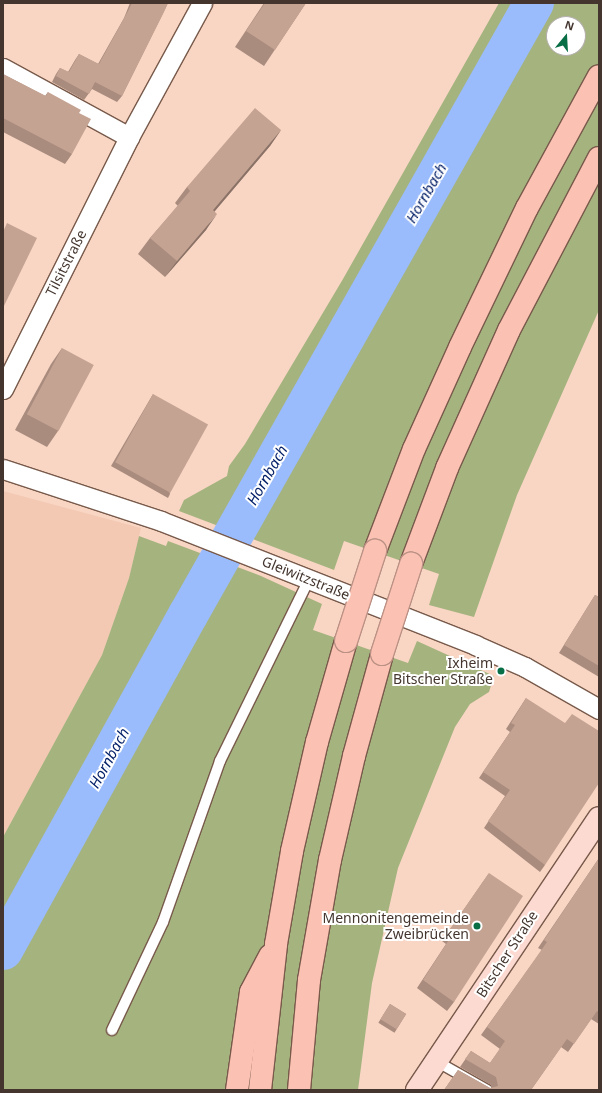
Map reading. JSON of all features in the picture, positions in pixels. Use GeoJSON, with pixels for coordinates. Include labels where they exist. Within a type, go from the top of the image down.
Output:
{"type":"FeatureCollection","features":[{"type":"Feature","properties":{"kind":"highway"},"geometry":{"type":"LineString","coordinates":[[260,1090],[276,944],[292,851],[312,764],[346,641],[375,551],[414,449],[460,347],[527,208],[599,76]]}},
{"type":"Feature","properties":{"kind":"highway"},"geometry":{"type":"LineString","coordinates":[[299,1090],[309,980],[330,860],[354,756],[382,654],[412,564],[447,468],[509,330],[599,158]]}},
{"type":"Feature","properties":{"kind":"highway"},"geometry":{"type":"LineString","coordinates":[[237,1090],[251,992],[276,944]]}},
{"type":"Feature","properties":{"kind":"main road","name":"Bitscher Straße"},"geometry":{"type":"LineString","coordinates":[[417,1090],[599,818]]}},
{"type":"Feature","properties":{"kind":"street","name":"Tilsitstraße"},"geometry":{"type":"LineString","coordinates":[[3,389],[129,137],[202,3]]}},
{"type":"Feature","properties":{"kind":"street"},"geometry":{"type":"LineString","coordinates":[[3,68],[129,137]]}},
{"type":"Feature","properties":{"kind":"street","name":"Gleiwitzstraße"},"geometry":{"type":"LineString","coordinates":[[3,469],[123,507],[502,656],[599,709]]}},
{"type":"Feature","properties":{"kind":"lane"},"geometry":{"type":"LineString","coordinates":[[112,1030],[163,922],[220,761],[309,579]]}},
{"type":"Feature","properties":{"kind":"lane"},"geometry":{"type":"LineString","coordinates":[[436,1061],[486,1090]]}},
{"type":"Feature","properties":{"kind":"shaded area"},"geometry":{"type":"Polygon","coordinates":[[[3,491],[141,528],[129,578],[102,655],[3,837],[3,491]]]}},
{"type":"Feature","properties":{"kind":"green space"},"geometry":{"type":"Polygon","coordinates":[[[499,3],[599,3],[599,310],[517,495],[474,617],[429,605],[439,574],[344,541],[334,570],[179,511],[184,500],[227,476],[229,466],[245,444],[343,279],[499,3]]]}},
{"type":"Feature","properties":{"kind":"green space"},"geometry":{"type":"Polygon","coordinates":[[[139,536],[166,546],[168,541],[261,576],[322,604],[313,630],[408,663],[417,641],[494,676],[489,692],[470,704],[455,727],[398,868],[372,983],[358,1090],[3,1090],[3,837],[102,655],[129,578],[139,536]]]}},
{"type":"Feature","properties":{"kind":"building"},"geometry":{"type":"Polygon","coordinates":[[[132,3],[168,3],[122,96],[95,82],[89,94],[56,76],[60,68],[69,72],[79,54],[99,64],[132,3]]]}},
{"type":"Feature","properties":{"kind":"building"},"geometry":{"type":"Polygon","coordinates":[[[265,3],[306,3],[275,50],[246,31],[265,3]]]}},
{"type":"Feature","properties":{"kind":"building"},"geometry":{"type":"Polygon","coordinates":[[[3,74],[46,96],[48,92],[81,110],[79,113],[91,119],[72,154],[3,118],[3,74]]]}},
{"type":"Feature","properties":{"kind":"building"},"geometry":{"type":"Polygon","coordinates":[[[255,108],[281,130],[213,210],[217,214],[177,261],[150,238],[190,191],[187,187],[255,108]]]}},
{"type":"Feature","properties":{"kind":"building"},"geometry":{"type":"Polygon","coordinates":[[[7,223],[37,238],[3,308],[3,232],[7,223]]]}},
{"type":"Feature","properties":{"kind":"building"},"geometry":{"type":"Polygon","coordinates":[[[62,348],[94,365],[59,431],[27,414],[62,348]]]}},
{"type":"Feature","properties":{"kind":"building"},"geometry":{"type":"Polygon","coordinates":[[[153,394],[208,425],[170,493],[115,462],[153,394]]]}},
{"type":"Feature","properties":{"kind":"building"},"geometry":{"type":"Polygon","coordinates":[[[595,595],[599,597],[599,666],[564,645],[595,595]]]}},
{"type":"Feature","properties":{"kind":"building"},"geometry":{"type":"Polygon","coordinates":[[[526,698],[565,723],[572,714],[599,731],[599,783],[545,865],[488,821],[510,790],[483,772],[515,725],[511,723],[526,698]]]}},
{"type":"Feature","properties":{"kind":"building"},"geometry":{"type":"Polygon","coordinates":[[[599,858],[599,1012],[597,1011],[574,1044],[567,1039],[531,1090],[444,1090],[458,1070],[490,1088],[498,1086],[496,1077],[465,1059],[471,1051],[490,1063],[505,1041],[487,1027],[547,942],[544,940],[599,858]]]}},
{"type":"Feature","properties":{"kind":"building"},"geometry":{"type":"Polygon","coordinates":[[[489,873],[523,896],[454,1002],[423,980],[452,935],[448,932],[489,873]]]}},
{"type":"Feature","properties":{"kind":"building"},"geometry":{"type":"Polygon","coordinates":[[[390,1004],[406,1014],[397,1029],[380,1019],[390,1004]]]}},
{"type":"Feature","properties":{"kind":"waterway","name":"Hornbach"},"geometry":{"type":"LineString","coordinates":[[3,950],[188,615],[534,3]]}},
{"type":"Feature","properties":{"kind":"place","name":"Ixheim Bitscher Straße"},"geometry":{"type":"Point","coordinates":[501,671]}},
{"type":"Feature","properties":{"kind":"place","name":"Mennonitengemeinde Zweibrücken"},"geometry":{"type":"Point","coordinates":[477,926]}}]}
